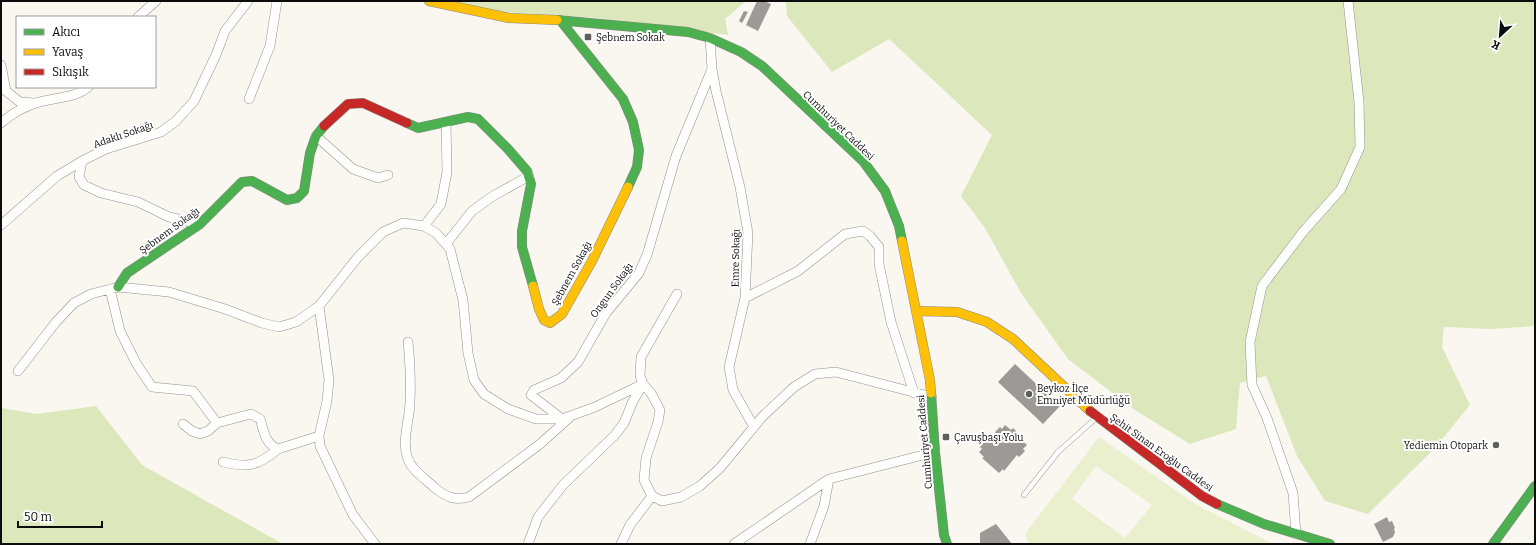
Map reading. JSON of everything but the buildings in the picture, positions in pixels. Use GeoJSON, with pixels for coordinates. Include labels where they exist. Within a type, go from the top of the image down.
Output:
{"type":"FeatureCollection","features":[{"type":"Feature","properties":{"kind":"street"},"geometry":{"type":"LineString","coordinates":[[139,16],[156,1]]}},
{"type":"Feature","properties":{"kind":"street","name":"Adaklı Sokağı"},"geometry":{"type":"LineString","coordinates":[[1,225],[57,176],[82,161],[106,149],[161,132],[176,121],[194,101],[216,55],[225,32],[248,1]]}},
{"type":"Feature","properties":{"kind":"street"},"geometry":{"type":"LineString","coordinates":[[249,99],[270,46],[277,1]]}},
{"type":"Feature","properties":{"kind":"street","name":"Cumhuriyet Caddesi"},"geometry":{"type":"LineString","coordinates":[[429,1],[509,18],[560,20],[688,32],[710,38],[741,52],[762,66],[863,161],[885,191],[899,226],[930,380],[935,452],[944,535],[947,544]]}},
{"type":"Feature","properties":{"kind":"street"},"geometry":{"type":"LineString","coordinates":[[1296,534],[1293,493],[1267,418],[1252,385],[1250,342],[1262,286],[1302,233],[1341,189],[1360,147],[1360,102],[1348,1]]}},
{"type":"Feature","properties":{"kind":"street","name":"Şebnem Sokağı"},"geometry":{"type":"LineString","coordinates":[[114,288],[128,273],[200,224],[242,182],[252,181],[287,200],[297,198],[304,191],[310,153],[316,136],[329,121],[348,104],[363,103],[418,128],[468,117],[478,118],[527,171],[531,184],[522,231],[522,247],[539,309],[544,320],[550,323],[562,314],[592,261],[636,167],[639,150],[633,122],[622,99],[560,20]]}},
{"type":"Feature","properties":{"kind":"street","name":"Emre Sokağı"},"geometry":{"type":"LineString","coordinates":[[710,38],[712,69],[716,91],[740,187],[748,233],[745,298],[729,367],[733,390],[754,427]]}},
{"type":"Feature","properties":{"kind":"street"},"geometry":{"type":"LineString","coordinates":[[1,65],[4,89],[20,102],[35,103],[74,95],[84,91],[87,88]]}},
{"type":"Feature","properties":{"kind":"street","name":"Ongun Sokağı"},"geometry":{"type":"LineString","coordinates":[[562,419],[531,395],[534,390],[561,378],[578,362],[606,313],[639,273],[647,255],[676,156],[712,69]]}},
{"type":"Feature","properties":{"kind":"street"},"geometry":{"type":"LineString","coordinates":[[1,124],[6,119],[35,103]]}},
{"type":"Feature","properties":{"kind":"street"},"geometry":{"type":"LineString","coordinates":[[424,226],[440,204],[447,172],[446,123]]}},
{"type":"Feature","properties":{"kind":"street"},"geometry":{"type":"LineString","coordinates":[[316,136],[353,169],[378,178],[388,175]]}},
{"type":"Feature","properties":{"kind":"street"},"geometry":{"type":"LineString","coordinates":[[82,161],[79,177],[84,185],[101,193],[138,202],[169,217],[200,224]]}},
{"type":"Feature","properties":{"kind":"street"},"geometry":{"type":"LineString","coordinates":[[446,244],[472,211],[493,196],[529,176]]}},
{"type":"Feature","properties":{"kind":"street"},"geometry":{"type":"LineString","coordinates":[[18,371],[56,322],[74,303],[91,294],[114,288],[169,292],[226,309],[262,323],[279,327],[296,322],[319,306],[358,257],[383,232],[403,223],[424,226],[436,233],[450,248],[463,300],[468,353],[474,380],[484,394],[508,409],[536,420],[562,419],[595,407],[643,384]]}},
{"type":"Feature","properties":{"kind":"street"},"geometry":{"type":"LineString","coordinates":[[745,298],[798,271],[845,234],[863,231],[870,236],[879,247],[879,264],[891,322],[914,393]]}},
{"type":"Feature","properties":{"kind":"street"},"geometry":{"type":"LineString","coordinates":[[114,288],[120,331],[136,363],[152,387],[193,391],[216,423]]}},
{"type":"Feature","properties":{"kind":"street"},"geometry":{"type":"LineString","coordinates":[[677,294],[641,358],[640,376],[643,384],[651,393],[660,410],[658,422],[646,458],[644,480],[652,496],[662,501],[681,496],[700,486],[720,468],[762,417],[794,387],[815,374],[836,372],[932,398]]}},
{"type":"Feature","properties":{"kind":"street"},"geometry":{"type":"LineString","coordinates":[[319,306],[329,380],[327,401],[319,436],[320,446],[352,515],[375,544]]}},
{"type":"Feature","properties":{"kind":"street","name":"Şehit Sinan Eroğlu Caddesi"},"geometry":{"type":"LineString","coordinates":[[917,311],[957,312],[977,318],[1000,330],[1013,339],[1097,418],[1183,482],[1219,506],[1254,521],[1330,544]]}},
{"type":"Feature","properties":{"kind":"street"},"geometry":{"type":"LineString","coordinates":[[408,342],[411,391],[406,433],[407,456],[413,467],[448,498],[456,500],[469,497],[540,444],[572,416]]}},
{"type":"Feature","properties":{"kind":"street"},"geometry":{"type":"LineString","coordinates":[[528,544],[538,517],[563,485],[615,435],[624,423],[633,401],[643,384]]}},
{"type":"Feature","properties":{"kind":"street"},"geometry":{"type":"LineString","coordinates":[[183,424],[192,431],[200,434],[208,431],[216,423],[251,414],[260,419],[267,440],[271,446],[278,449]]}},
{"type":"Feature","properties":{"kind":"street"},"geometry":{"type":"LineString","coordinates":[[223,462],[240,466],[252,464],[266,458],[278,449],[319,436]]}},
{"type":"Feature","properties":{"kind":"street"},"geometry":{"type":"LineString","coordinates":[[734,544],[829,479],[935,452]]}},
{"type":"Feature","properties":{"kind":"street"},"geometry":{"type":"LineString","coordinates":[[810,544],[824,506],[829,479]]}},
{"type":"Feature","properties":{"kind":"street"},"geometry":{"type":"LineString","coordinates":[[1492,544],[1535,486]]}},
{"type":"Feature","properties":{"kind":"street"},"geometry":{"type":"LineString","coordinates":[[621,544],[630,525],[652,496]]}},
{"type":"Feature","properties":{"kind":"lane"},"geometry":{"type":"LineString","coordinates":[[1024,495],[1058,452],[1097,418]]}},
{"type":"Feature","properties":{"kind":"green space"},"geometry":{"type":"Polygon","coordinates":[[[425,1],[746,1],[725,19],[728,35],[598,18],[504,12],[425,1]]]}},
{"type":"Feature","properties":{"kind":"green space"},"geometry":{"type":"Polygon","coordinates":[[[786,1],[1535,1],[1535,326],[1492,329],[1444,327],[1442,347],[1470,405],[1434,449],[1368,514],[1325,501],[1297,456],[1266,376],[1240,383],[1236,429],[1190,444],[1135,410],[1068,359],[1021,293],[985,228],[961,196],[992,135],[889,39],[832,72],[787,16],[786,1]]]}},
{"type":"Feature","properties":{"kind":"green space"},"geometry":{"type":"Polygon","coordinates":[[[96,406],[142,465],[283,544],[1,544],[1,408],[37,414],[96,406]]]}},
{"type":"Feature","properties":{"kind":"green space"},"geometry":{"type":"Polygon","coordinates":[[[1099,437],[1195,504],[1269,542],[1268,544],[1029,544],[1025,534],[1099,437]],[[1096,466],[1072,499],[1125,538],[1152,505],[1096,466]]]}},
{"type":"Feature","properties":{"kind":"traffic: fast"},"geometry":{"type":"LineString","coordinates":[[557,20],[688,32],[710,38],[741,52],[762,66],[863,161],[885,191],[899,226],[902,241]]}},
{"type":"Feature","properties":{"kind":"traffic: fast"},"geometry":{"type":"LineString","coordinates":[[560,20],[623,99],[633,122],[639,150],[637,167],[628,187]]}},
{"type":"Feature","properties":{"kind":"traffic: fast"},"geometry":{"type":"LineString","coordinates":[[407,123],[418,128],[468,117],[478,119],[508,149],[527,171],[531,184],[522,231],[522,247],[533,286]]}},
{"type":"Feature","properties":{"kind":"traffic: fast"},"geometry":{"type":"LineString","coordinates":[[118,287],[127,273],[200,224],[242,182],[252,181],[287,200],[297,198],[304,191],[310,153],[316,136],[324,126]]}},
{"type":"Feature","properties":{"kind":"traffic: fast"},"geometry":{"type":"LineString","coordinates":[[931,393],[935,452],[944,535],[947,544]]}},
{"type":"Feature","properties":{"kind":"traffic: fast"},"geometry":{"type":"LineString","coordinates":[[1493,544],[1535,486]]}},
{"type":"Feature","properties":{"kind":"traffic: fast"},"geometry":{"type":"LineString","coordinates":[[1217,504],[1264,524],[1330,544]]}},
{"type":"Feature","properties":{"kind":"traffic: slow"},"geometry":{"type":"LineString","coordinates":[[429,1],[509,18],[557,20]]}},
{"type":"Feature","properties":{"kind":"traffic: slow"},"geometry":{"type":"LineString","coordinates":[[533,286],[539,309],[544,320],[550,323],[562,314],[592,261],[628,187]]}},
{"type":"Feature","properties":{"kind":"traffic: slow"},"geometry":{"type":"LineString","coordinates":[[902,241],[930,380],[931,393]]}},
{"type":"Feature","properties":{"kind":"traffic: slow"},"geometry":{"type":"LineString","coordinates":[[917,311],[957,312],[987,322],[1013,339],[1090,411]]}},
{"type":"Feature","properties":{"kind":"traffic: jam"},"geometry":{"type":"LineString","coordinates":[[324,126],[348,104],[363,103],[407,123]]}},
{"type":"Feature","properties":{"kind":"traffic: jam"},"geometry":{"type":"LineString","coordinates":[[1090,411],[1202,496],[1217,504]]}},
{"type":"Feature","properties":{"kind":"place","name":"Şebnem Sokak"},"geometry":{"type":"Point","coordinates":[588,37]}},
{"type":"Feature","properties":{"kind":"place","name":"Beykoz İlçe Emniyet Müdürlüğü"},"geometry":{"type":"Point","coordinates":[1029,394]}},
{"type":"Feature","properties":{"kind":"place","name":"Çavuşbaşı Yolu"},"geometry":{"type":"Point","coordinates":[946,437]}},
{"type":"Feature","properties":{"kind":"place","name":"Yediemin Otopark"},"geometry":{"type":"Point","coordinates":[1496,445]}}]}
